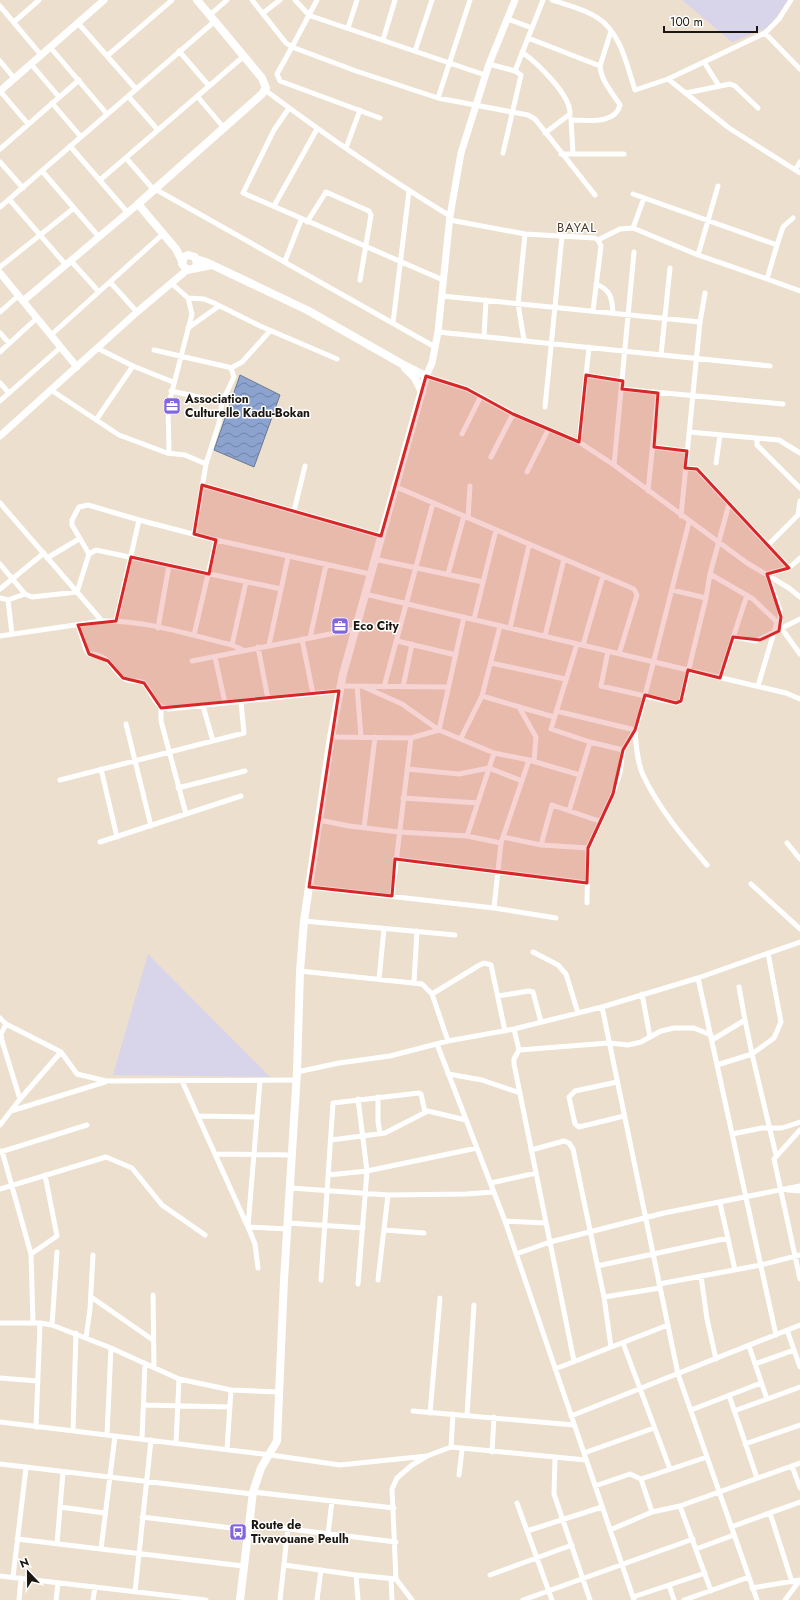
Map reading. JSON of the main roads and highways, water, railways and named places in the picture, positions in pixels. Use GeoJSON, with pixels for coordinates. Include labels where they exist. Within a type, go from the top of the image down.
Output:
{"type":"FeatureCollection","features":[{"type":"Feature","properties":{"kind":"main road"},"geometry":{"type":"LineString","coordinates":[[191,269],[197,264],[176,249],[138,204],[265,90],[262,78],[197,0]]}},
{"type":"Feature","properties":{"kind":"main road"},"geometry":{"type":"LineString","coordinates":[[189,258],[212,265],[307,310],[426,376],[370,574],[340,689],[331,737],[304,921],[300,971],[297,1076],[277,1441],[271,1454],[261,1468],[253,1493],[240,1600]]}},
{"type":"Feature","properties":{"kind":"main road"},"geometry":{"type":"LineString","coordinates":[[189,258],[183,266],[191,269],[212,265]]}},
{"type":"Feature","properties":{"kind":"main road"},"geometry":{"type":"LineString","coordinates":[[402,364],[415,378],[422,392]]}},
{"type":"Feature","properties":{"kind":"water"},"geometry":{"type":"Polygon","coordinates":[[[240,375],[280,395],[254,467],[214,450],[240,375]]]}},
{"type":"Feature","properties":{"kind":"place","name":"Association Culturelle Kadu-Bokan"},"geometry":{"type":"Point","coordinates":[172,406]}},
{"type":"Feature","properties":{"kind":"place","name":"Eco City"},"geometry":{"type":"Point","coordinates":[340,626]}},
{"type":"Feature","properties":{"kind":"place","name":"Route de Tivavouane Peulh"},"geometry":{"type":"Point","coordinates":[238,1532]}},
{"type":"Feature","properties":{"kind":"district","name":"BAYAL"},"geometry":{"type":"Point","coordinates":[577,227]}}]}
